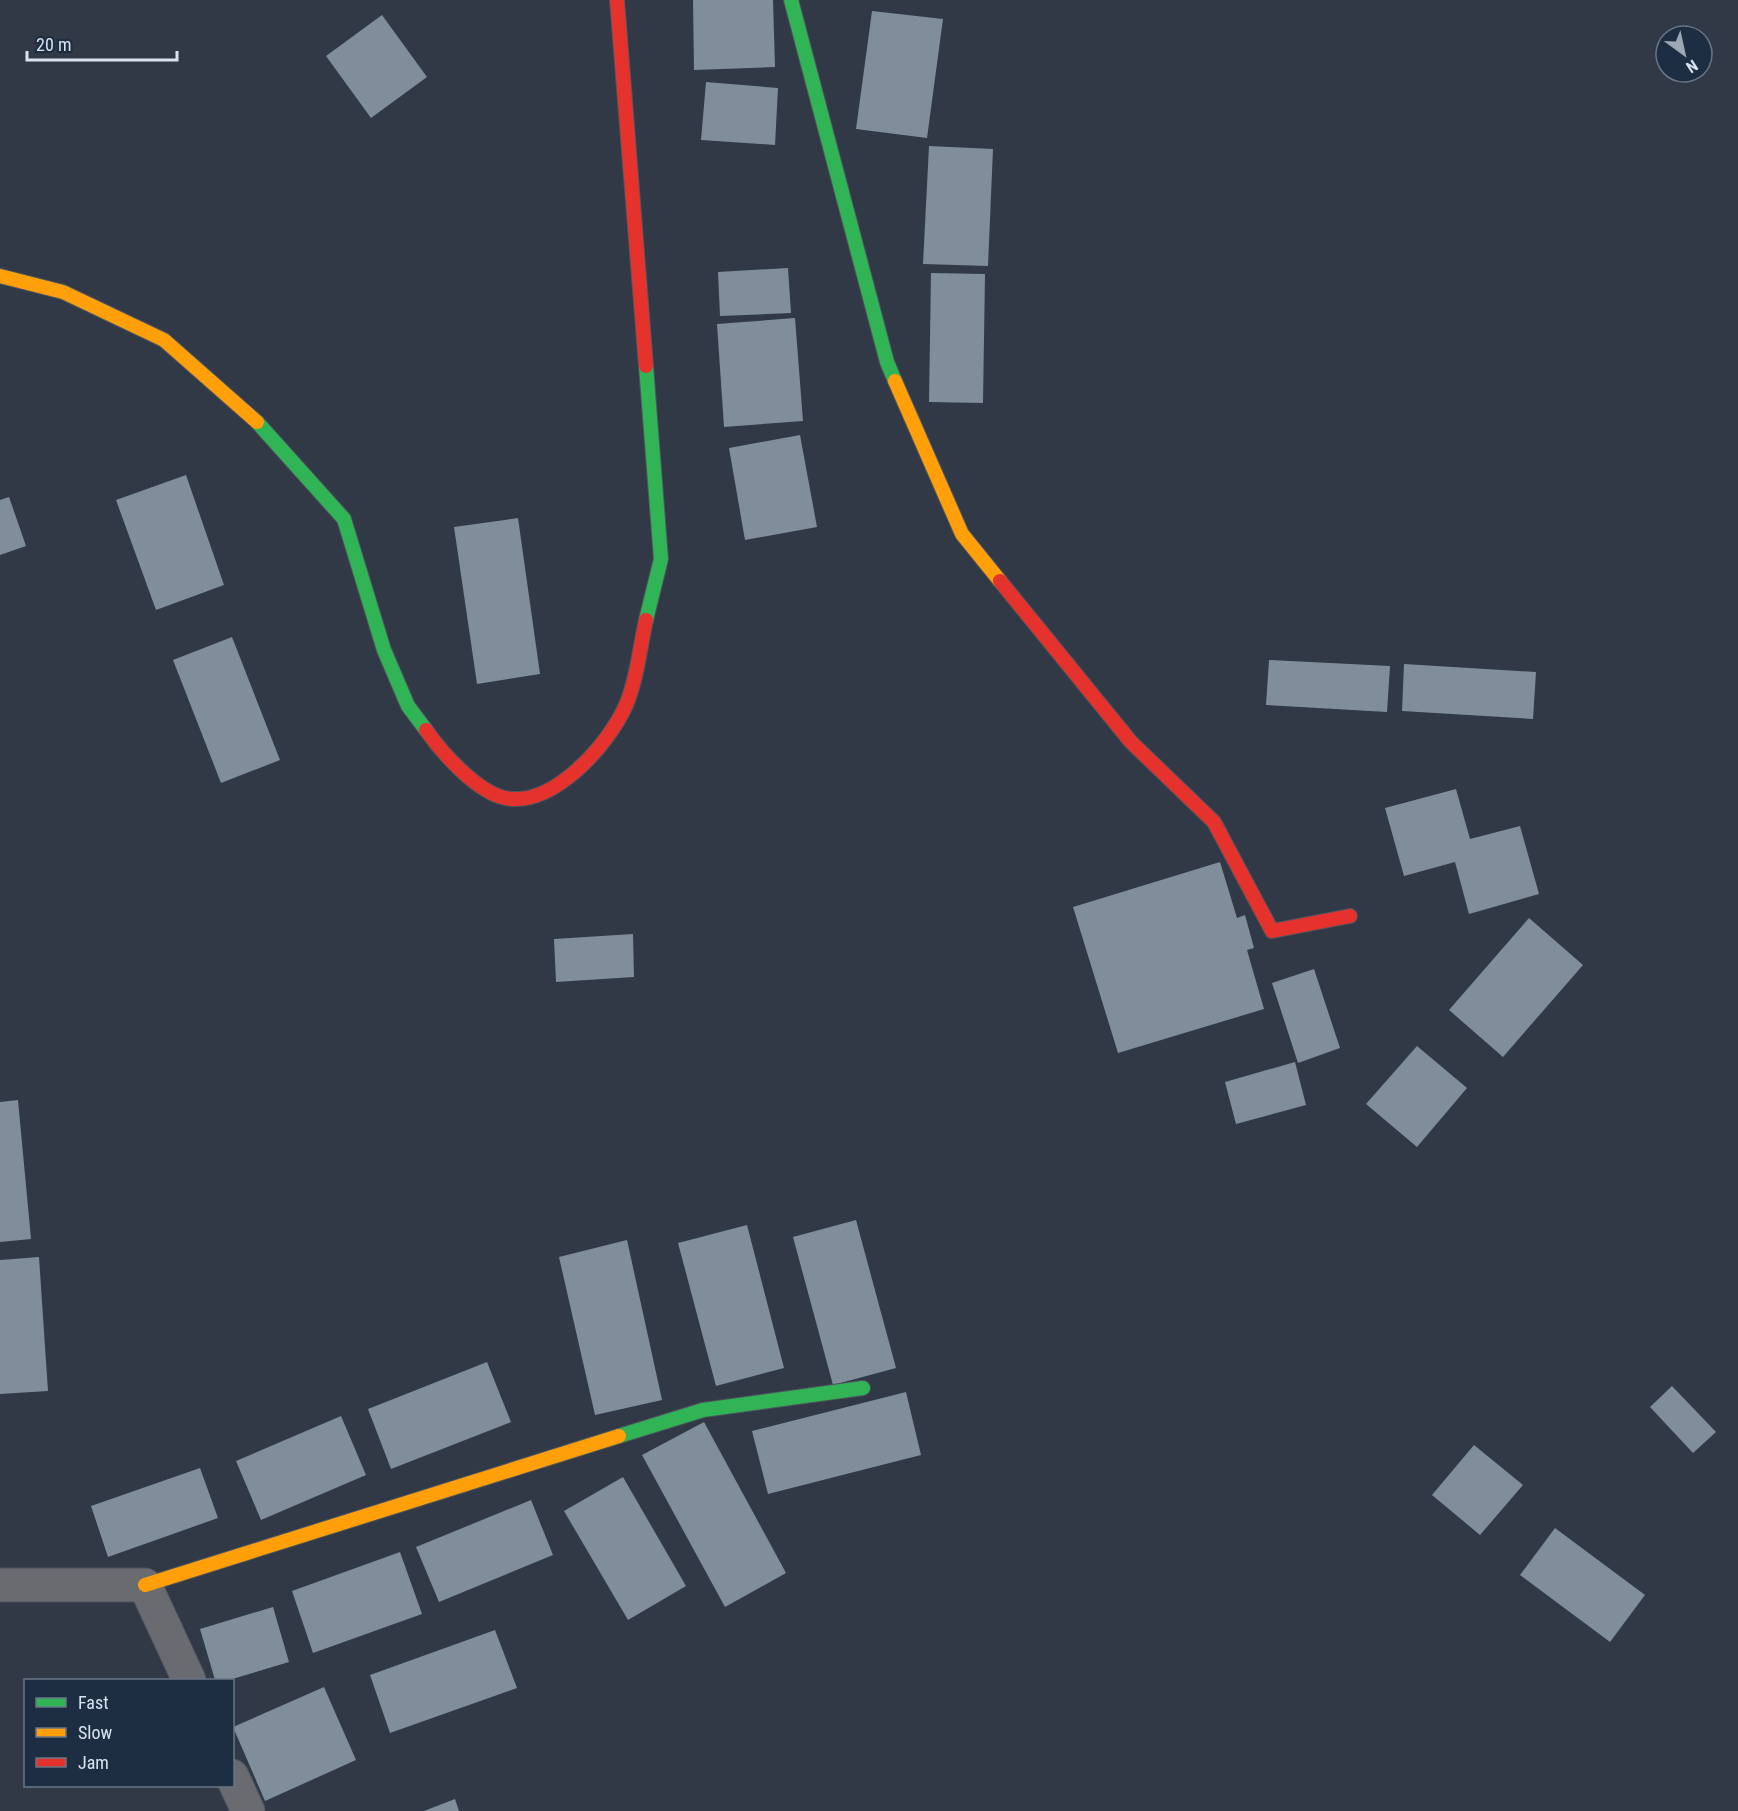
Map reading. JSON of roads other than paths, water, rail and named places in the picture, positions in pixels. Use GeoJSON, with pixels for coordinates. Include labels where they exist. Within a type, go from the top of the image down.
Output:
{"type":"FeatureCollection","features":[{"type":"Feature","properties":{"kind":"street"},"geometry":{"type":"LineString","coordinates":[[0,276],[63,292],[164,340],[248,412],[344,519],[384,650],[408,706],[440,750],[477,783],[505,798],[535,797],[561,783],[583,763],[607,736],[626,704],[661,559],[617,0]]}},
{"type":"Feature","properties":{"kind":"street"},"geometry":{"type":"LineString","coordinates":[[791,0],[886,362],[962,534],[1131,742],[1214,822],[1272,932],[1350,916]]}},
{"type":"Feature","properties":{"kind":"street"},"geometry":{"type":"LineString","coordinates":[[0,1585],[145,1585],[703,1410],[863,1389]]}},
{"type":"Feature","properties":{"kind":"street"},"geometry":{"type":"LineString","coordinates":[[145,1585],[189,1679]]}},
{"type":"Feature","properties":{"kind":"street"},"geometry":{"type":"LineString","coordinates":[[234,1780],[249,1811]]}}]}
